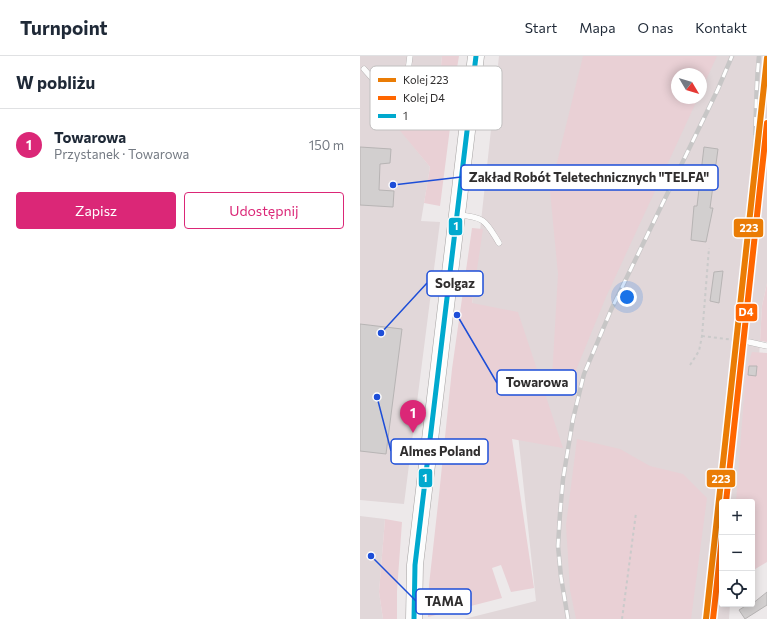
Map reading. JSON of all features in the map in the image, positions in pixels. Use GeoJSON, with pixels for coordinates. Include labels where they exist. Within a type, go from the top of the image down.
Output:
{"type":"FeatureCollection","features":[{"type":"Feature","properties":{"kind":"main road"},"geometry":{"type":"LineString","coordinates":[[474,66],[476,56]]}},
{"type":"Feature","properties":{"kind":"main road"},"geometry":{"type":"LineString","coordinates":[[414,619],[415,565],[467,130]]}},
{"type":"Feature","properties":{"kind":"lane"},"geometry":{"type":"LineString","coordinates":[[409,66],[410,56]]}},
{"type":"Feature","properties":{"kind":"lane"},"geometry":{"type":"LineString","coordinates":[[364,69],[370,76]]}},
{"type":"Feature","properties":{"kind":"lane"},"geometry":{"type":"LineString","coordinates":[[457,215],[470,216],[486,222],[499,243]]}},
{"type":"Feature","properties":{"kind":"lane"},"geometry":{"type":"LineString","coordinates":[[749,342],[767,346]]}},
{"type":"Feature","properties":{"kind":"path"},"geometry":{"type":"LineString","coordinates":[[690,365],[699,351],[702,336],[709,248]]}},
{"type":"Feature","properties":{"kind":"path"},"geometry":{"type":"LineString","coordinates":[[702,336],[749,342]]}},
{"type":"Feature","properties":{"kind":"path"},"geometry":{"type":"LineString","coordinates":[[622,619],[636,513]]}},
{"type":"Feature","properties":{"kind":"shaded area"},"geometry":{"type":"Polygon","coordinates":[[[360,56],[442,56],[441,66],[370,66],[370,130],[400,130],[430,167],[421,221],[440,222],[404,504],[360,500],[360,56]]]}},
{"type":"Feature","properties":{"kind":"shaded area"},"geometry":{"type":"Polygon","coordinates":[[[442,56],[459,56],[457,66],[441,66],[442,56]]]}},
{"type":"Feature","properties":{"kind":"shaded area"},"geometry":{"type":"Polygon","coordinates":[[[499,56],[767,56],[767,283],[762,306],[755,428],[741,499],[719,499],[719,607],[730,607],[729,619],[464,619],[536,601],[513,388],[464,378],[491,130],[502,130],[502,66],[498,66],[499,56]]]}},
{"type":"Feature","properties":{"kind":"shaded area"},"geometry":{"type":"Polygon","coordinates":[[[583,56],[717,56],[707,78],[707,68],[671,68],[671,104],[695,104],[606,297],[567,392],[551,395],[558,274],[550,191],[583,56]]]}},
{"type":"Feature","properties":{"kind":"shaded area"},"geometry":{"type":"Polygon","coordinates":[[[399,130],[450,130],[440,206],[424,203],[430,167],[399,130]]]}},
{"type":"Feature","properties":{"kind":"shaded area"},"geometry":{"type":"Polygon","coordinates":[[[472,228],[483,229],[472,303],[518,312],[563,448],[512,439],[534,588],[511,592],[501,565],[492,568],[502,598],[428,617],[429,585],[452,369],[472,228]]]}},
{"type":"Feature","properties":{"kind":"shaded area"},"geometry":{"type":"Polygon","coordinates":[[[767,283],[767,342],[760,341],[762,306],[767,283]]]}},
{"type":"Feature","properties":{"kind":"shaded area"},"geometry":{"type":"Polygon","coordinates":[[[752,352],[767,353],[767,562],[755,569],[755,499],[736,499],[746,370],[752,352]]]}},
{"type":"Feature","properties":{"kind":"shaded area"},"geometry":{"type":"Polygon","coordinates":[[[577,439],[620,449],[650,466],[683,474],[707,498],[691,619],[576,619],[570,590],[566,525],[577,439]]]}},
{"type":"Feature","properties":{"kind":"shaded area"},"geometry":{"type":"Polygon","coordinates":[[[360,516],[385,519],[379,592],[383,619],[360,619],[360,516]]]}},
{"type":"Feature","properties":{"kind":"shaded area"},"geometry":{"type":"Polygon","coordinates":[[[385,519],[402,522],[397,591],[397,619],[383,619],[379,592],[385,519]]]}},
{"type":"Feature","properties":{"kind":"building"},"geometry":{"type":"Polygon","coordinates":[[[360,147],[391,149],[390,163],[380,164],[379,190],[394,191],[393,207],[360,205],[360,147]]]}},
{"type":"Feature","properties":{"kind":"building"},"geometry":{"type":"Polygon","coordinates":[[[704,147],[718,149],[710,208],[713,208],[706,242],[691,240],[694,206],[697,206],[704,147]]]}},
{"type":"Feature","properties":{"kind":"building"},"geometry":{"type":"Polygon","coordinates":[[[723,271],[719,303],[710,301],[714,272],[723,271]]]}},
{"type":"Feature","properties":{"kind":"building"},"geometry":{"type":"Polygon","coordinates":[[[360,324],[402,329],[386,454],[360,451],[360,324]]]}},
{"type":"Feature","properties":{"kind":"building"},"geometry":{"type":"Polygon","coordinates":[[[749,366],[757,366],[756,376],[748,375],[749,366]]]}},
{"type":"Feature","properties":{"kind":"building"},"geometry":{"type":"Polygon","coordinates":[[[767,592],[767,605],[745,619],[739,610],[744,607],[755,607],[755,602],[767,592]]]}},
{"type":"Feature","properties":{"kind":"railway"},"geometry":{"type":"LineString","coordinates":[[568,619],[561,577],[558,546],[560,514],[563,479],[573,419],[584,374],[611,310],[718,89],[732,56]]}},
{"type":"Feature","properties":{"kind":"railway"},"geometry":{"type":"LineString","coordinates":[[752,198],[756,91],[759,56]]}},
{"type":"Feature","properties":{"kind":"rail line","name":"223"},"geometry":{"type":"LineString","coordinates":[[706,619],[767,58]]}},
{"type":"Feature","properties":{"kind":"rail line","name":"D4"},"geometry":{"type":"LineString","coordinates":[[726,499],[767,123]]}},
{"type":"Feature","properties":{"kind":"rail line","name":"D4"},"geometry":{"type":"LineString","coordinates":[[713,619],[719,564]]}},
{"type":"Feature","properties":{"kind":"transit line","name":"1"},"geometry":{"type":"LineString","coordinates":[[475,66],[476,56]]}},
{"type":"Feature","properties":{"kind":"transit line","name":"1"},"geometry":{"type":"LineString","coordinates":[[414,619],[415,565],[467,130]]}},
{"type":"Feature","properties":{"kind":"place","name":"Zakład Robót Teletechnicznych \"TELFA\""},"geometry":{"type":"Point","coordinates":[393,185]}},
{"type":"Feature","properties":{"kind":"place","name":"Towarowa"},"geometry":{"type":"Point","coordinates":[457,315]}},
{"type":"Feature","properties":{"kind":"place","name":"Solgaz"},"geometry":{"type":"Point","coordinates":[381,333]}},
{"type":"Feature","properties":{"kind":"place","name":"Almes Poland"},"geometry":{"type":"Point","coordinates":[377,397]}},
{"type":"Feature","properties":{"kind":"place","name":"Towarowa"},"geometry":{"type":"Point","coordinates":[413,433]}},
{"type":"Feature","properties":{"kind":"place","name":"TAMA"},"geometry":{"type":"Point","coordinates":[371,556]}}]}
